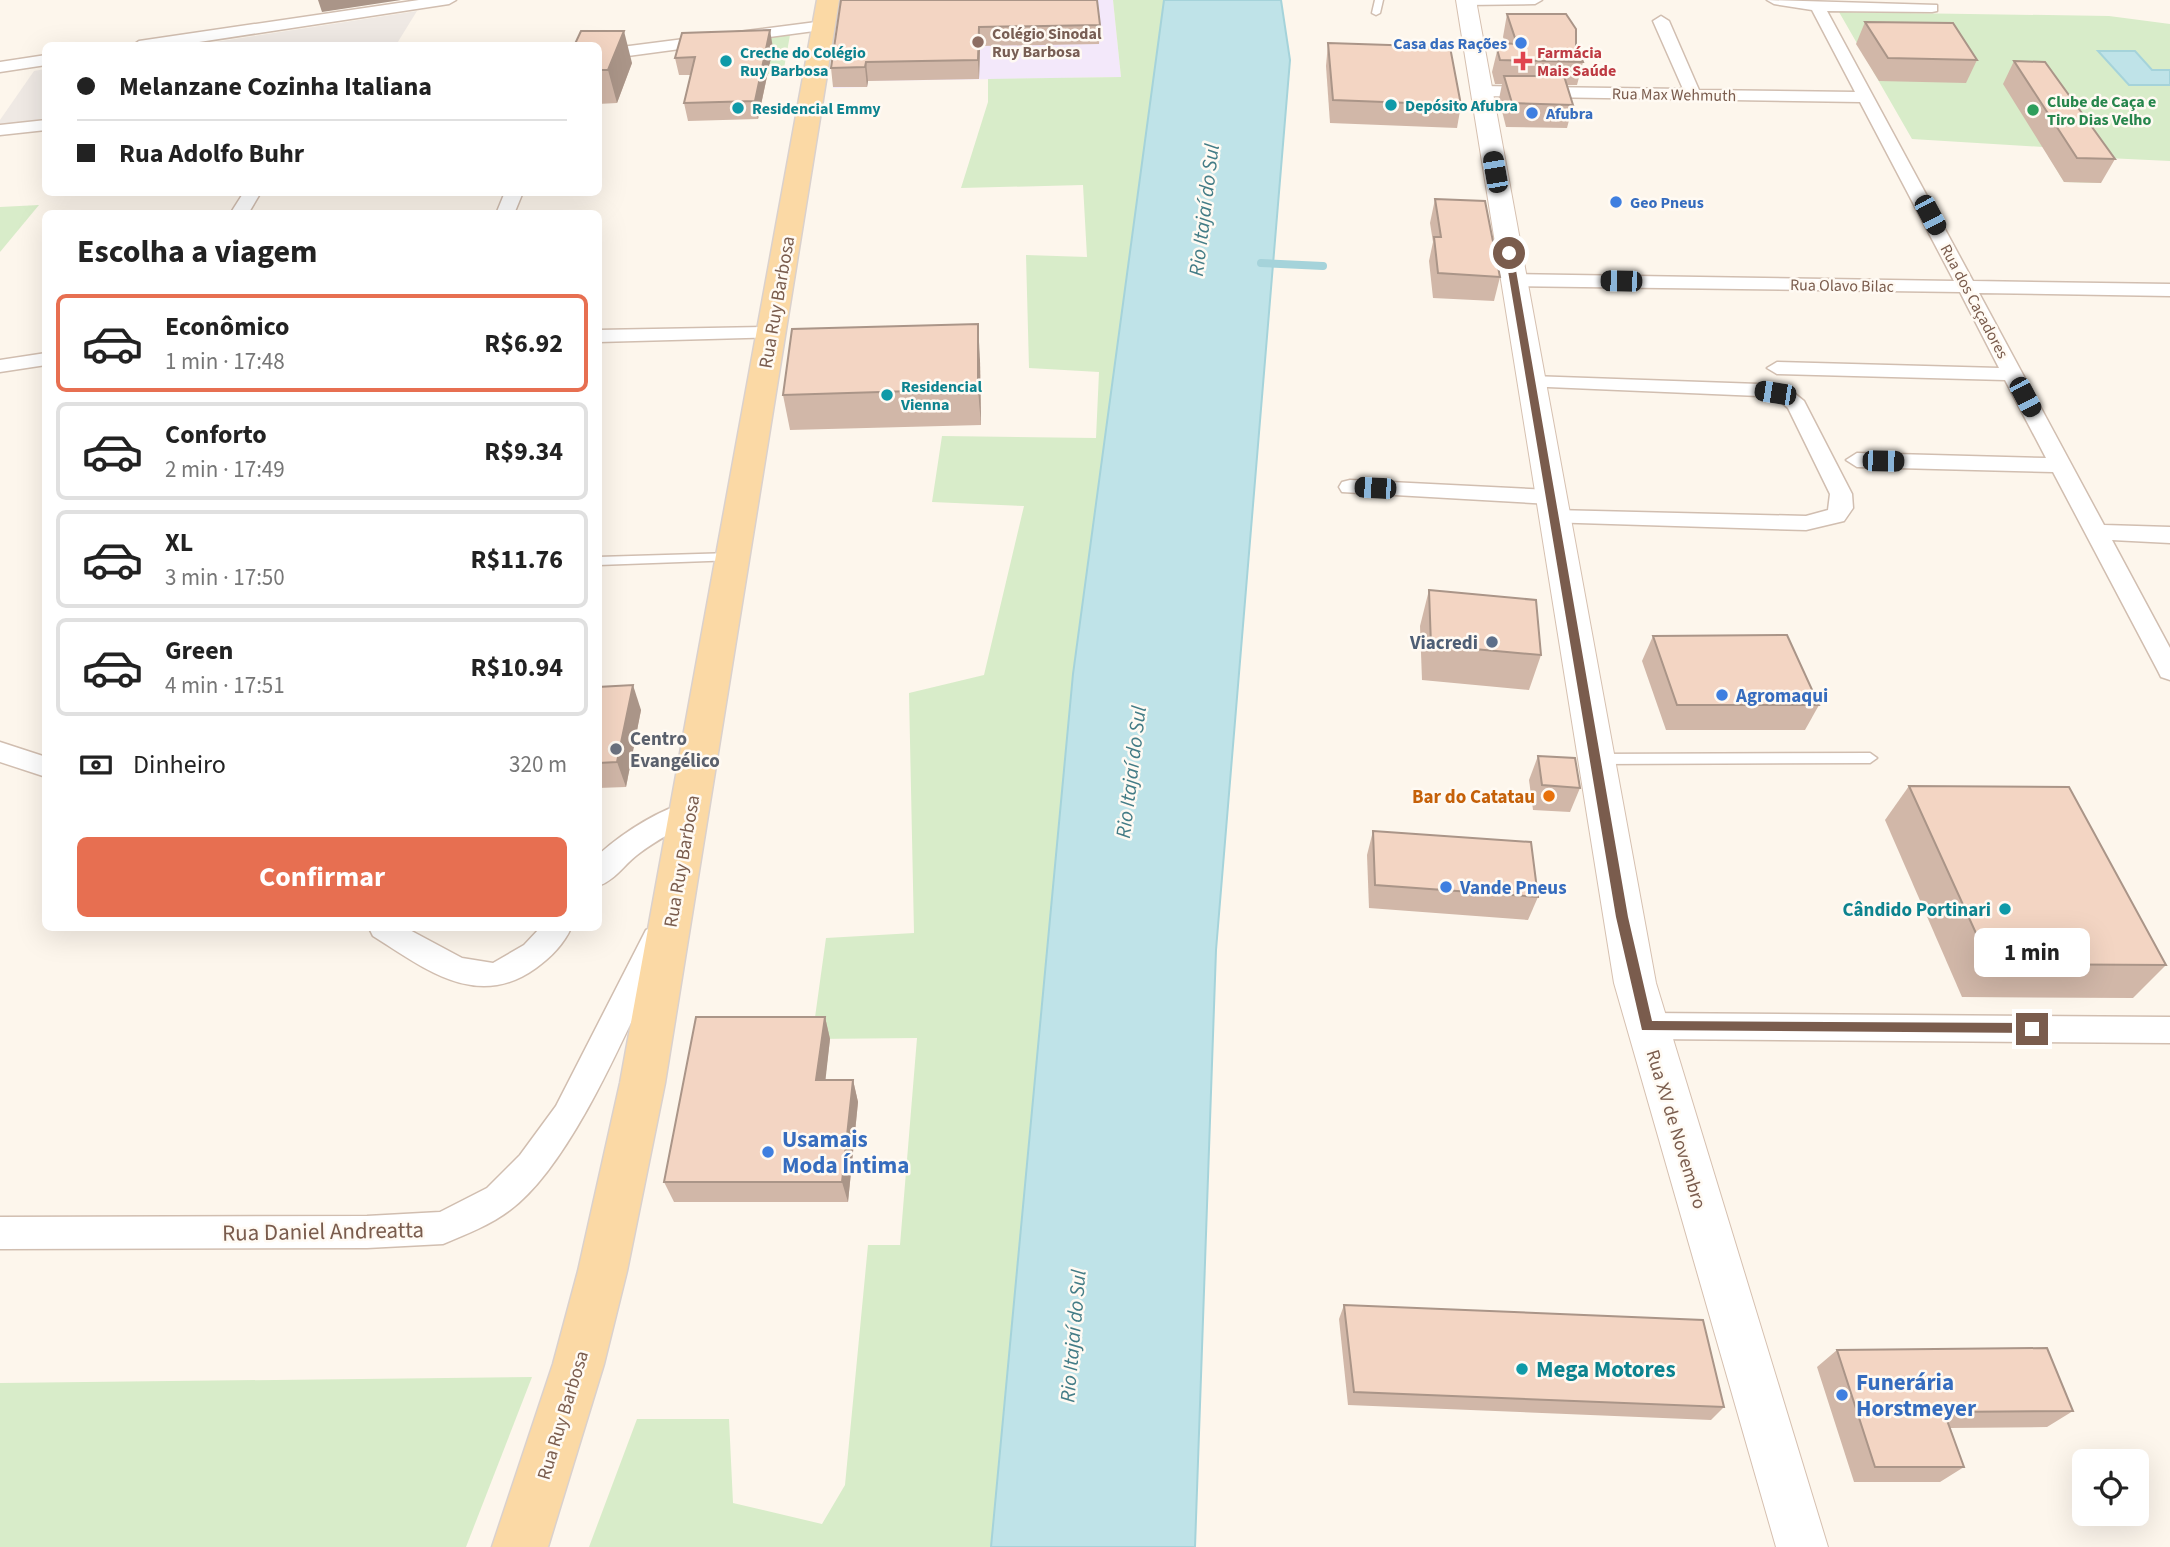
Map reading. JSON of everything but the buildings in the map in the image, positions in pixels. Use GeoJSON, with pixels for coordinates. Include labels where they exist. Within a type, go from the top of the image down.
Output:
{"type":"FeatureCollection","features":[{"type":"Feature","properties":{"kind":"main road","name":"Rua XV de Novembro"},"geometry":{"type":"LineString","coordinates":[[1466,1],[1622,917],[1646,1026],[1802,1547]]}},
{"type":"Feature","properties":{"kind":"main road","name":"Rua Ruy Barbosa"},"geometry":{"type":"LineString","coordinates":[[520,1547],[576,1375],[608,1247],[676,899],[826,13]]}},
{"type":"Feature","properties":{"kind":"street"},"geometry":{"type":"LineString","coordinates":[[166,42],[449,0]]}},
{"type":"Feature","properties":{"kind":"street"},"geometry":{"type":"LineString","coordinates":[[1466,1],[1535,0]]}},
{"type":"Feature","properties":{"kind":"street"},"geometry":{"type":"LineString","coordinates":[[1774,0],[1817,6],[1931,8]]}},
{"type":"Feature","properties":{"kind":"street","name":"Rua dos Caçadores"},"geometry":{"type":"LineString","coordinates":[[1817,6],[2170,671]]}},
{"type":"Feature","properties":{"kind":"street"},"geometry":{"type":"LineString","coordinates":[[602,54],[826,13]]}},
{"type":"Feature","properties":{"kind":"street"},"geometry":{"type":"LineString","coordinates":[[1661,21],[1693,94]]}},
{"type":"Feature","properties":{"kind":"street"},"geometry":{"type":"LineString","coordinates":[[0,67],[42,61]]}},
{"type":"Feature","properties":{"kind":"street","name":"Rua Max Wehmuth"},"geometry":{"type":"LineString","coordinates":[[1481,91],[1867,97]]}},
{"type":"Feature","properties":{"kind":"street"},"geometry":{"type":"LineString","coordinates":[[0,130],[42,125]]}},
{"type":"Feature","properties":{"kind":"street","name":"Rua Olavo Bilac"},"geometry":{"type":"LineString","coordinates":[[1514,279],[2170,290]]}},
{"type":"Feature","properties":{"kind":"street"},"geometry":{"type":"LineString","coordinates":[[602,336],[771,333]]}},
{"type":"Feature","properties":{"kind":"street"},"geometry":{"type":"LineString","coordinates":[[0,366],[42,360]]}},
{"type":"Feature","properties":{"kind":"street"},"geometry":{"type":"LineString","coordinates":[[1776,368],[2014,374]]}},
{"type":"Feature","properties":{"kind":"street"},"geometry":{"type":"LineString","coordinates":[[1350,487],[1552,507],[1806,523],[1836,516],[1842,508],[1841,494],[1797,405],[1787,397],[1759,390],[1531,382]]}},
{"type":"Feature","properties":{"kind":"street"},"geometry":{"type":"LineString","coordinates":[[1857,460],[2062,465]]}},
{"type":"Feature","properties":{"kind":"street"},"geometry":{"type":"LineString","coordinates":[[2097,532],[2170,536]]}},
{"type":"Feature","properties":{"kind":"street"},"geometry":{"type":"LineString","coordinates":[[0,752],[42,765]]}},
{"type":"Feature","properties":{"kind":"street"},"geometry":{"type":"LineString","coordinates":[[602,869],[615,854],[638,838],[690,811]]}},
{"type":"Feature","properties":{"kind":"street","name":"Rua Daniel Andreatta"},"geometry":{"type":"LineString","coordinates":[[0,1233],[368,1232],[443,1228],[499,1199],[531,1166],[567,1116],[676,899]]}},
{"type":"Feature","properties":{"kind":"street"},"geometry":{"type":"LineString","coordinates":[[388,931],[450,967],[478,978],[502,974],[524,963],[554,931]]}},
{"type":"Feature","properties":{"kind":"street"},"geometry":{"type":"LineString","coordinates":[[1646,1026],[2170,1030]]}},
{"type":"Feature","properties":{"kind":"lane"},"geometry":{"type":"LineString","coordinates":[[1376,13],[1379,0]]}},
{"type":"Feature","properties":{"kind":"lane"},"geometry":{"type":"LineString","coordinates":[[602,561],[733,557]]}},
{"type":"Feature","properties":{"kind":"lane"},"geometry":{"type":"LineString","coordinates":[[1595,759],[1870,758]]}},
{"type":"Feature","properties":{"kind":"shaded area","name":"Colégio Sinodal Ruy Barbosa"},"geometry":{"type":"Polygon","coordinates":[[[845,0],[1113,0],[1121,77],[868,81],[867,87],[833,88],[845,0]]]}},
{"type":"Feature","properties":{"kind":"shaded area"},"geometry":{"type":"Polygon","coordinates":[[[417,11],[398,42],[215,42],[417,11]]]}},
{"type":"Feature","properties":{"kind":"shaded area"},"geometry":{"type":"Polygon","coordinates":[[[42,70],[42,123],[0,129],[0,120],[34,71],[42,70]]]}},
{"type":"Feature","properties":{"kind":"green space"},"geometry":{"type":"Polygon","coordinates":[[[1113,0],[1164,0],[991,1547],[589,1547],[637,1419],[729,1419],[733,1503],[822,1524],[845,1485],[868,1245],[900,1245],[917,1038],[812,1039],[826,938],[914,933],[909,693],[984,675],[1024,506],[932,502],[942,436],[1096,438],[1099,372],[1029,368],[1026,255],[1087,257],[1083,185],[961,188],[988,102],[988,79],[1121,77],[1113,0]]]}},
{"type":"Feature","properties":{"kind":"green space","name":"Clube de Caça e Tiro Dias Velho"},"geometry":{"type":"Polygon","coordinates":[[[1839,12],[2109,16],[2170,24],[2170,161],[2086,157],[2101,183],[2064,182],[2043,147],[1912,139],[1839,12]]]}},
{"type":"Feature","properties":{"kind":"green space"},"geometry":{"type":"Polygon","coordinates":[[[790,35],[783,74],[768,74],[686,47],[790,35]]]}},
{"type":"Feature","properties":{"kind":"green space"},"geometry":{"type":"Polygon","coordinates":[[[39,205],[0,252],[0,207],[39,205]]]}},
{"type":"Feature","properties":{"kind":"green space"},"geometry":{"type":"Polygon","coordinates":[[[532,1377],[466,1547],[0,1547],[0,1383],[532,1377]]]}},
{"type":"Feature","properties":{"kind":"water","name":"Rio Itajaí do Sul"},"geometry":{"type":"Polygon","coordinates":[[[1164,0],[1281,0],[1290,60],[1216,950],[1195,1547],[991,1547],[1073,674],[1164,0]]]}},
{"type":"Feature","properties":{"kind":"water"},"geometry":{"type":"Polygon","coordinates":[[[2098,51],[2135,51],[2152,70],[2170,70],[2170,85],[2129,85],[2098,51]]]}},
{"type":"Feature","properties":{"kind":"waterway"},"geometry":{"type":"LineString","coordinates":[[1278,264],[1261,263],[1323,266]]}},
{"type":"Feature","properties":{"kind":"place","name":"Colégio Sinodal Ruy Barbosa"},"geometry":{"type":"Point","coordinates":[978,42]}},
{"type":"Feature","properties":{"kind":"place","name":"Casa das Rações"},"geometry":{"type":"Point","coordinates":[1521,43]}},
{"type":"Feature","properties":{"kind":"place","name":"Creche do Colégio Ruy Barbosa"},"geometry":{"type":"Point","coordinates":[726,61]}},
{"type":"Feature","properties":{"kind":"place","name":"Farmácia Mais Saúde"},"geometry":{"type":"Point","coordinates":[1523,61]}},
{"type":"Feature","properties":{"kind":"place","name":"Depósito Afubra"},"geometry":{"type":"Point","coordinates":[1391,105]}},
{"type":"Feature","properties":{"kind":"place","name":"Residencial Emmy"},"geometry":{"type":"Point","coordinates":[738,108]}},
{"type":"Feature","properties":{"kind":"place","name":"Clube de Caça e Tiro Dias Velho"},"geometry":{"type":"Point","coordinates":[2033,110]}},
{"type":"Feature","properties":{"kind":"place","name":"Afubra"},"geometry":{"type":"Point","coordinates":[1532,113]}},
{"type":"Feature","properties":{"kind":"place","name":"Geo Pneus"},"geometry":{"type":"Point","coordinates":[1616,202]}},
{"type":"Feature","properties":{"kind":"place","name":"Residencial Vienna"},"geometry":{"type":"Point","coordinates":[887,395]}},
{"type":"Feature","properties":{"kind":"place","name":"Viacredi"},"geometry":{"type":"Point","coordinates":[1492,642]}},
{"type":"Feature","properties":{"kind":"place","name":"Agromaqui"},"geometry":{"type":"Point","coordinates":[1722,695]}},
{"type":"Feature","properties":{"kind":"place","name":"Centro Evangélico"},"geometry":{"type":"Point","coordinates":[616,749]}},
{"type":"Feature","properties":{"kind":"place","name":"Bar do Catatau"},"geometry":{"type":"Point","coordinates":[1549,796]}},
{"type":"Feature","properties":{"kind":"place","name":"Vande Pneus"},"geometry":{"type":"Point","coordinates":[1446,887]}},
{"type":"Feature","properties":{"kind":"place","name":"Cândido Portinari"},"geometry":{"type":"Point","coordinates":[2005,909]}},
{"type":"Feature","properties":{"kind":"place","name":"Usamais Moda Íntima"},"geometry":{"type":"Point","coordinates":[768,1152]}},
{"type":"Feature","properties":{"kind":"place","name":"Mega Motores"},"geometry":{"type":"Point","coordinates":[1522,1369]}},
{"type":"Feature","properties":{"kind":"place","name":"Funerária Horstmeyer"},"geometry":{"type":"Point","coordinates":[1842,1395]}},
{"type":"Feature","properties":{"kind":"route"},"geometry":{"type":"LineString","coordinates":[[1509,253],[1622,917],[1646,1026],[2032,1029]]}}]}
